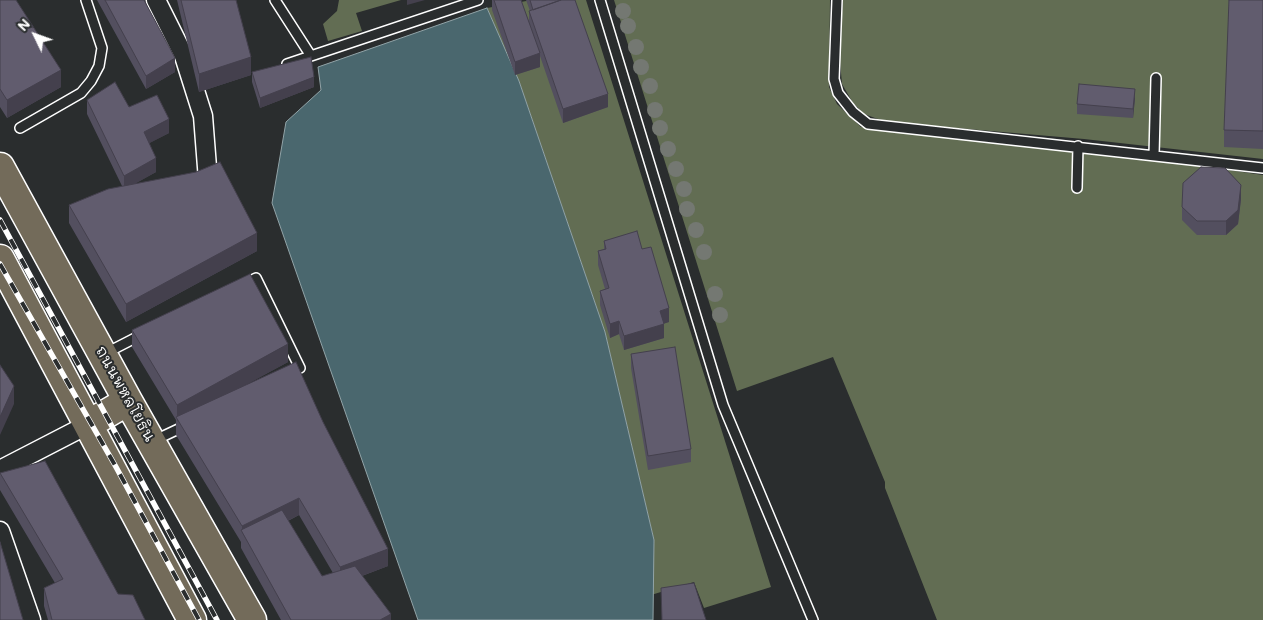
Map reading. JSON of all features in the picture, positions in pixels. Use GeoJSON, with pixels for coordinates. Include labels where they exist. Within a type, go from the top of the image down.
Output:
{"type":"FeatureCollection","features":[{"type":"Feature","properties":{"kind":"main road","name":"ถนนพหลโยธิน"},"geometry":{"type":"LineString","coordinates":[[0,168],[128,401],[252,620]]}},
{"type":"Feature","properties":{"kind":"main road"},"geometry":{"type":"LineString","coordinates":[[0,259],[192,620]]}},
{"type":"Feature","properties":{"kind":"main road"},"geometry":{"type":"LineString","coordinates":[[89,424],[128,401]]}},
{"type":"Feature","properties":{"kind":"street"},"geometry":{"type":"LineString","coordinates":[[156,0],[184,56],[203,116],[208,180],[179,189]]}},
{"type":"Feature","properties":{"kind":"street"},"geometry":{"type":"LineString","coordinates":[[0,470],[89,424]]}},
{"type":"Feature","properties":{"kind":"street"},"geometry":{"type":"LineString","coordinates":[[0,531],[31,620]]}},
{"type":"Feature","properties":{"kind":"lane"},"geometry":{"type":"LineString","coordinates":[[20,128],[81,93],[91,82],[99,66],[102,48],[86,0]]}},
{"type":"Feature","properties":{"kind":"lane"},"geometry":{"type":"LineString","coordinates":[[275,0],[312,56]]}},
{"type":"Feature","properties":{"kind":"lane"},"geometry":{"type":"LineString","coordinates":[[279,67],[478,0]]}},
{"type":"Feature","properties":{"kind":"lane"},"geometry":{"type":"LineString","coordinates":[[600,0],[723,405],[813,620]]}},
{"type":"Feature","properties":{"kind":"lane"},"geometry":{"type":"LineString","coordinates":[[837,0],[834,79],[838,93],[853,112],[868,124],[1263,168]]}},
{"type":"Feature","properties":{"kind":"lane"},"geometry":{"type":"LineString","coordinates":[[1154,155],[1156,78]]}},
{"type":"Feature","properties":{"kind":"lane"},"geometry":{"type":"LineString","coordinates":[[1077,188],[1078,146]]}},
{"type":"Feature","properties":{"kind":"lane"},"geometry":{"type":"LineString","coordinates":[[230,291],[256,278],[300,368],[283,377]]}},
{"type":"Feature","properties":{"kind":"lane"},"geometry":{"type":"LineString","coordinates":[[102,354],[151,330]]}},
{"type":"Feature","properties":{"kind":"lane"},"geometry":{"type":"LineString","coordinates":[[151,442],[199,419]]}},
{"type":"Feature","properties":{"kind":"green space"},"geometry":{"type":"Polygon","coordinates":[[[339,0],[401,0],[356,13],[362,31],[328,41],[323,24],[337,11],[339,0]]]}},
{"type":"Feature","properties":{"kind":"green space"},"geometry":{"type":"Polygon","coordinates":[[[532,0],[586,0],[771,587],[704,608],[694,582],[651,595],[654,540],[605,332],[519,81],[487,8],[532,0]]]}},
{"type":"Feature","properties":{"kind":"green space"},"geometry":{"type":"Polygon","coordinates":[[[614,0],[830,0],[829,87],[837,104],[861,127],[1181,163],[1263,175],[1263,620],[937,620],[885,488],[885,482],[833,357],[737,391],[614,0]]]}},
{"type":"Feature","properties":{"kind":"green space"},"geometry":{"type":"Polygon","coordinates":[[[843,0],[1263,0],[1263,159],[1084,139],[886,122],[864,114],[853,103],[842,84],[839,50],[843,0]]]}},
{"type":"Feature","properties":{"kind":"water"},"geometry":{"type":"Polygon","coordinates":[[[487,8],[519,81],[605,332],[654,540],[653,620],[418,620],[272,203],[286,122],[321,90],[318,67],[487,8]]]}},
{"type":"Feature","properties":{"kind":"building"},"geometry":{"type":"Polygon","coordinates":[[[0,0],[16,0],[61,70],[7,100],[0,89],[0,0]]]}},
{"type":"Feature","properties":{"kind":"building"},"geometry":{"type":"Polygon","coordinates":[[[105,0],[144,0],[175,58],[146,76],[105,0]]]}},
{"type":"Feature","properties":{"kind":"building"},"geometry":{"type":"Polygon","coordinates":[[[181,0],[236,0],[251,57],[199,74],[181,0]]]}},
{"type":"Feature","properties":{"kind":"building"},"geometry":{"type":"Polygon","coordinates":[[[494,0],[521,0],[540,53],[515,62],[494,0]]]}},
{"type":"Feature","properties":{"kind":"building"},"geometry":{"type":"Polygon","coordinates":[[[530,0],[561,0],[533,10],[530,0]]]}},
{"type":"Feature","properties":{"kind":"building"},"geometry":{"type":"Polygon","coordinates":[[[561,0],[575,0],[608,94],[563,109],[529,11],[561,0]]]}},
{"type":"Feature","properties":{"kind":"building"},"geometry":{"type":"Polygon","coordinates":[[[1229,0],[1263,0],[1263,131],[1224,130],[1229,0]]]}},
{"type":"Feature","properties":{"kind":"building"},"geometry":{"type":"Polygon","coordinates":[[[311,57],[314,77],[260,98],[252,72],[311,57]]]}},
{"type":"Feature","properties":{"kind":"building"},"geometry":{"type":"Polygon","coordinates":[[[115,82],[129,107],[157,95],[169,119],[144,132],[156,158],[124,176],[87,100],[115,82]]]}},
{"type":"Feature","properties":{"kind":"building"},"geometry":{"type":"Polygon","coordinates":[[[1079,84],[1135,89],[1133,109],[1077,104],[1079,84]]]}},
{"type":"Feature","properties":{"kind":"building"},"geometry":{"type":"Polygon","coordinates":[[[220,162],[257,233],[126,304],[69,205],[108,189],[196,172],[220,162]]]}},
{"type":"Feature","properties":{"kind":"building"},"geometry":{"type":"Polygon","coordinates":[[[1201,167],[1225,168],[1241,185],[1238,210],[1226,221],[1197,221],[1182,207],[1183,183],[1201,167]]]}},
{"type":"Feature","properties":{"kind":"building"},"geometry":{"type":"Polygon","coordinates":[[[637,231],[642,249],[651,247],[669,308],[660,311],[664,324],[624,336],[619,321],[610,324],[600,291],[609,288],[598,251],[606,249],[604,241],[637,231]]]}},
{"type":"Feature","properties":{"kind":"building"},"geometry":{"type":"Polygon","coordinates":[[[250,274],[288,344],[177,405],[132,330],[250,274]]]}},
{"type":"Feature","properties":{"kind":"building"},"geometry":{"type":"Polygon","coordinates":[[[675,347],[691,449],[648,456],[631,354],[675,347]]]}},
{"type":"Feature","properties":{"kind":"building"},"geometry":{"type":"Polygon","coordinates":[[[296,362],[323,422],[388,549],[340,567],[299,498],[242,526],[176,417],[296,362]]]}},
{"type":"Feature","properties":{"kind":"building"},"geometry":{"type":"Polygon","coordinates":[[[0,365],[14,386],[0,417],[0,365]]]}},
{"type":"Feature","properties":{"kind":"building"},"geometry":{"type":"Polygon","coordinates":[[[45,461],[118,594],[133,595],[145,620],[52,620],[44,588],[63,579],[0,473],[45,461]]]}},
{"type":"Feature","properties":{"kind":"building"},"geometry":{"type":"Polygon","coordinates":[[[282,510],[322,576],[355,566],[391,614],[380,620],[291,620],[241,530],[282,510]]]}},
{"type":"Feature","properties":{"kind":"building"},"geometry":{"type":"Polygon","coordinates":[[[0,542],[23,620],[0,620],[0,542]]]}},
{"type":"Feature","properties":{"kind":"building"},"geometry":{"type":"Polygon","coordinates":[[[694,583],[706,620],[662,620],[661,588],[694,583]]]}},
{"type":"Feature","properties":{"kind":"railway"},"geometry":{"type":"LineString","coordinates":[[0,220],[217,620]]}},
{"type":"Feature","properties":{"kind":"railway"},"geometry":{"type":"LineString","coordinates":[[0,264],[116,467],[199,620]]}}]}
